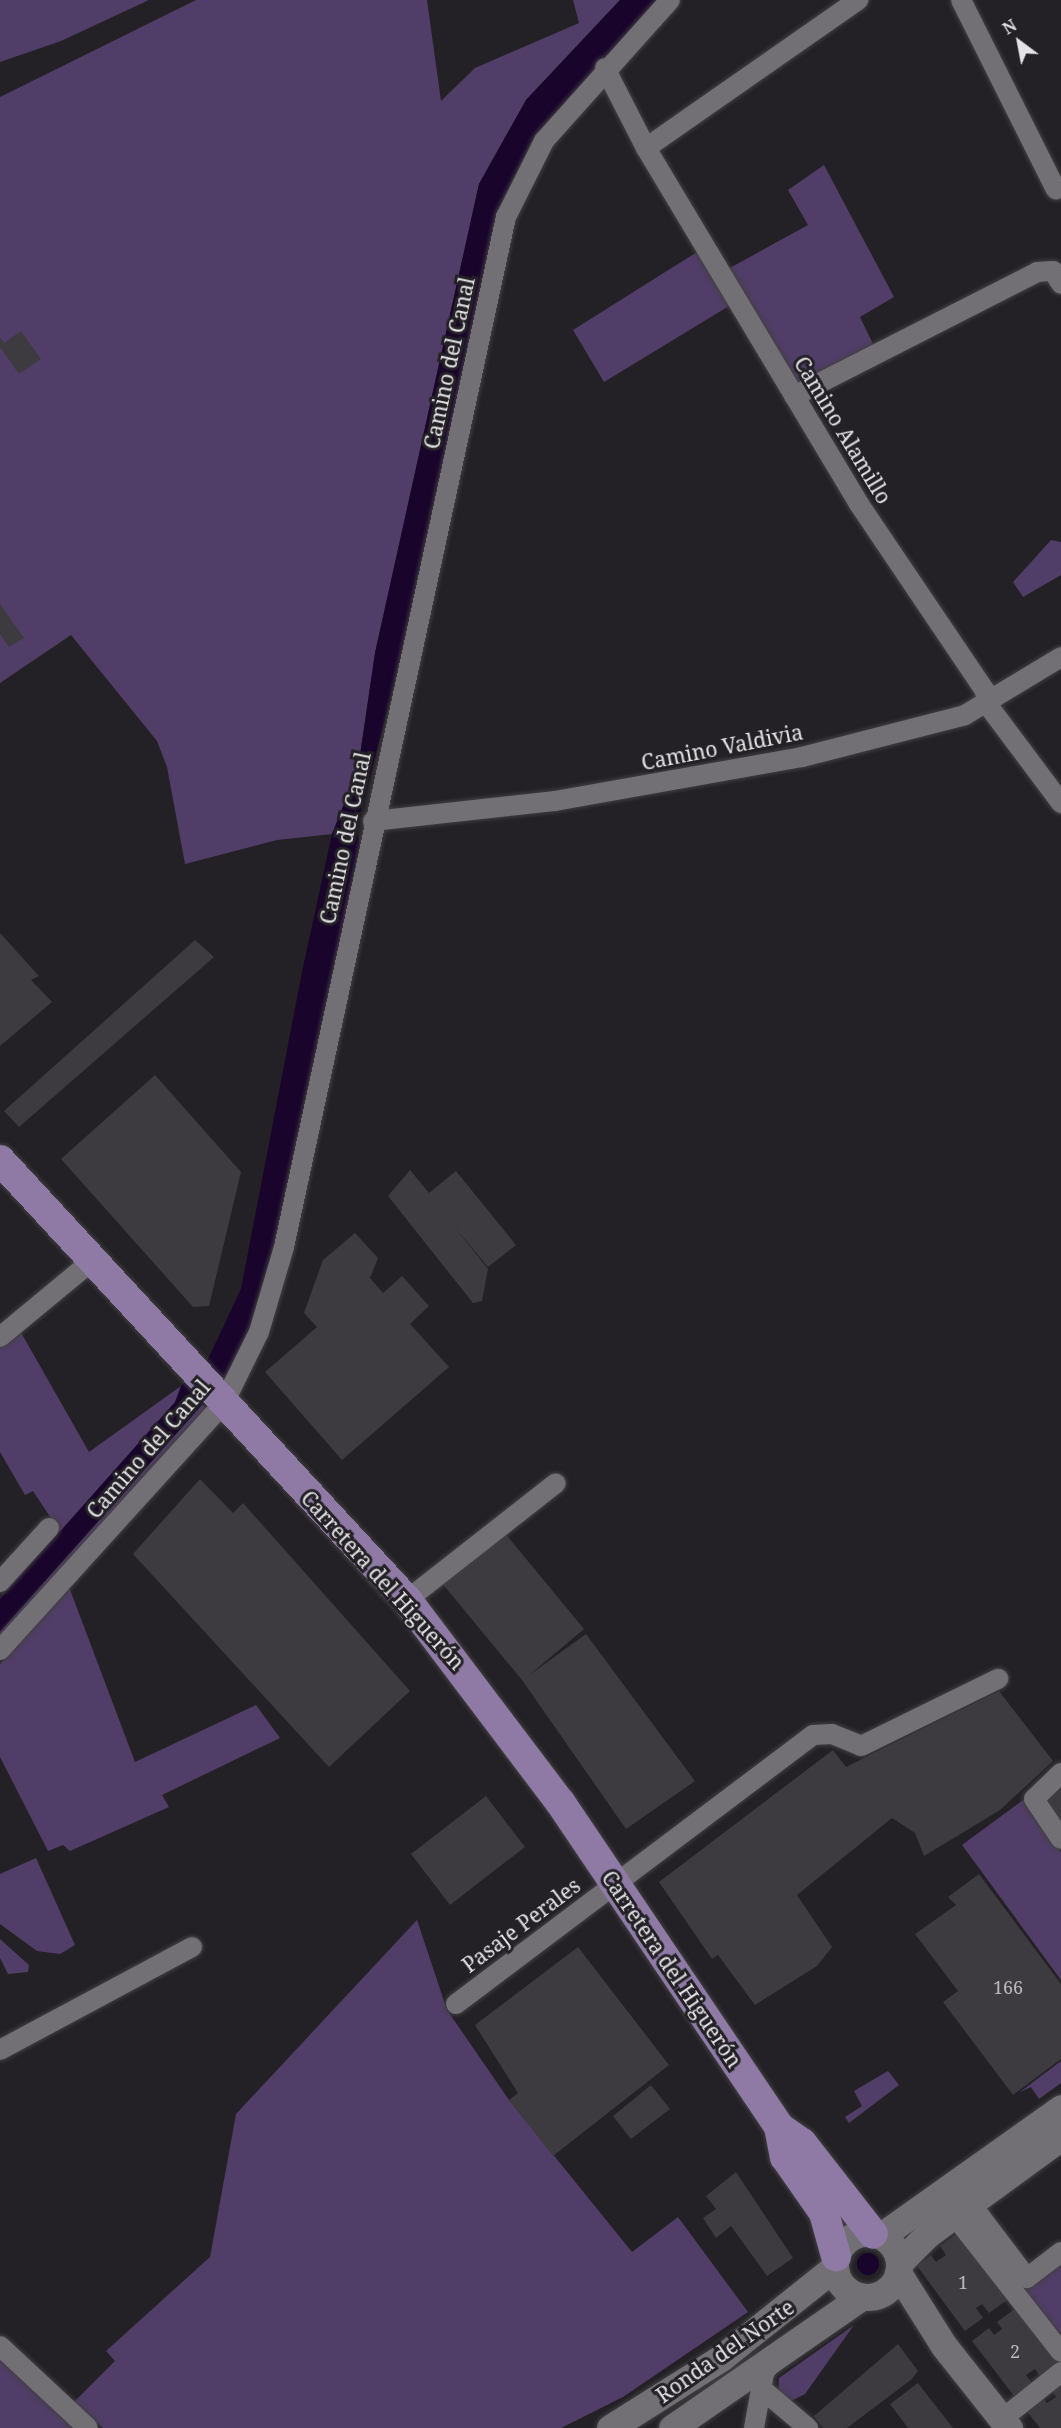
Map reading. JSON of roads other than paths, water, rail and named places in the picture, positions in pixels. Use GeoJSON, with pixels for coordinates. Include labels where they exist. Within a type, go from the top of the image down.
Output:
{"type":"FeatureCollection","features":[{"type":"Feature","properties":{"kind":"main road","name":"Carretera del Higuerón"},"geometry":{"type":"LineString","coordinates":[[0,1160],[406,1600],[466,1673],[615,1884],[778,2127]]}},
{"type":"Feature","properties":{"kind":"main road"},"geometry":{"type":"LineString","coordinates":[[836,2262],[855,2236],[877,2235],[1061,2108]]}},
{"type":"Feature","properties":{"kind":"main road"},"geometry":{"type":"LineString","coordinates":[[778,2127],[802,2144],[877,2235],[944,2346],[1005,2423]]}},
{"type":"Feature","properties":{"kind":"main road"},"geometry":{"type":"LineString","coordinates":[[778,2127],[785,2157],[824,2213],[843,2287],[869,2297],[944,2346]]}},
{"type":"Feature","properties":{"kind":"main road"},"geometry":{"type":"LineString","coordinates":[[869,2297],[899,2268],[928,2234],[1061,2137]]}},
{"type":"Feature","properties":{"kind":"main road","name":"Ronda del Norte"},"geometry":{"type":"LineString","coordinates":[[610,2428],[721,2358],[836,2262]]}},
{"type":"Feature","properties":{"kind":"main road","name":"Ronda del Norte"},"geometry":{"type":"LineString","coordinates":[[672,2428],[777,2354],[869,2297]]}},
{"type":"Feature","properties":{"kind":"street","name":"Camino del Canal"},"geometry":{"type":"LineString","coordinates":[[0,1650],[224,1403],[258,1332],[284,1247],[373,821],[506,217],[544,141],[605,68],[670,0]]}},
{"type":"Feature","properties":{"kind":"street"},"geometry":{"type":"LineString","coordinates":[[646,148],[858,0]]}},
{"type":"Feature","properties":{"kind":"street"},"geometry":{"type":"LineString","coordinates":[[961,0],[1056,190]]}},
{"type":"Feature","properties":{"kind":"street","name":"Camino Alamillo"},"geometry":{"type":"LineString","coordinates":[[605,68],[646,148],[859,504],[985,691],[987,704],[1061,802]]}},
{"type":"Feature","properties":{"kind":"street"},"geometry":{"type":"LineString","coordinates":[[794,396],[1037,272],[1053,271],[1061,285]]}},
{"type":"Feature","properties":{"kind":"street","name":"Camino Valdivia"},"geometry":{"type":"LineString","coordinates":[[373,821],[555,801],[802,757],[965,715],[987,704],[1061,657]]}},
{"type":"Feature","properties":{"kind":"street"},"geometry":{"type":"LineString","coordinates":[[0,1337],[93,1260]]}},
{"type":"Feature","properties":{"kind":"street"},"geometry":{"type":"LineString","coordinates":[[406,1600],[556,1483]]}},
{"type":"Feature","properties":{"kind":"street"},"geometry":{"type":"LineString","coordinates":[[0,1580],[49,1528]]}},
{"type":"Feature","properties":{"kind":"street","name":"Pasaje Perales"},"geometry":{"type":"LineString","coordinates":[[456,2004],[813,1735],[832,1734],[861,1746],[998,1679]]}},
{"type":"Feature","properties":{"kind":"street"},"geometry":{"type":"LineString","coordinates":[[1061,1773],[1034,1799],[1061,1839]]}},
{"type":"Feature","properties":{"kind":"street"},"geometry":{"type":"LineString","coordinates":[[0,2050],[192,1947]]}},
{"type":"Feature","properties":{"kind":"street"},"geometry":{"type":"LineString","coordinates":[[1061,2252],[1027,2278],[980,2216],[964,2228],[1061,2352]]}},
{"type":"Feature","properties":{"kind":"street"},"geometry":{"type":"LineString","coordinates":[[0,2346],[88,2428]]}},
{"type":"Feature","properties":{"kind":"street"},"geometry":{"type":"LineString","coordinates":[[754,2428],[763,2390],[764,2373],[777,2354]]}},
{"type":"Feature","properties":{"kind":"street"},"geometry":{"type":"LineString","coordinates":[[1005,2423],[1061,2372]]}},
{"type":"Feature","properties":{"kind":"street"},"geometry":{"type":"LineString","coordinates":[[763,2390],[808,2428]]}}]}
